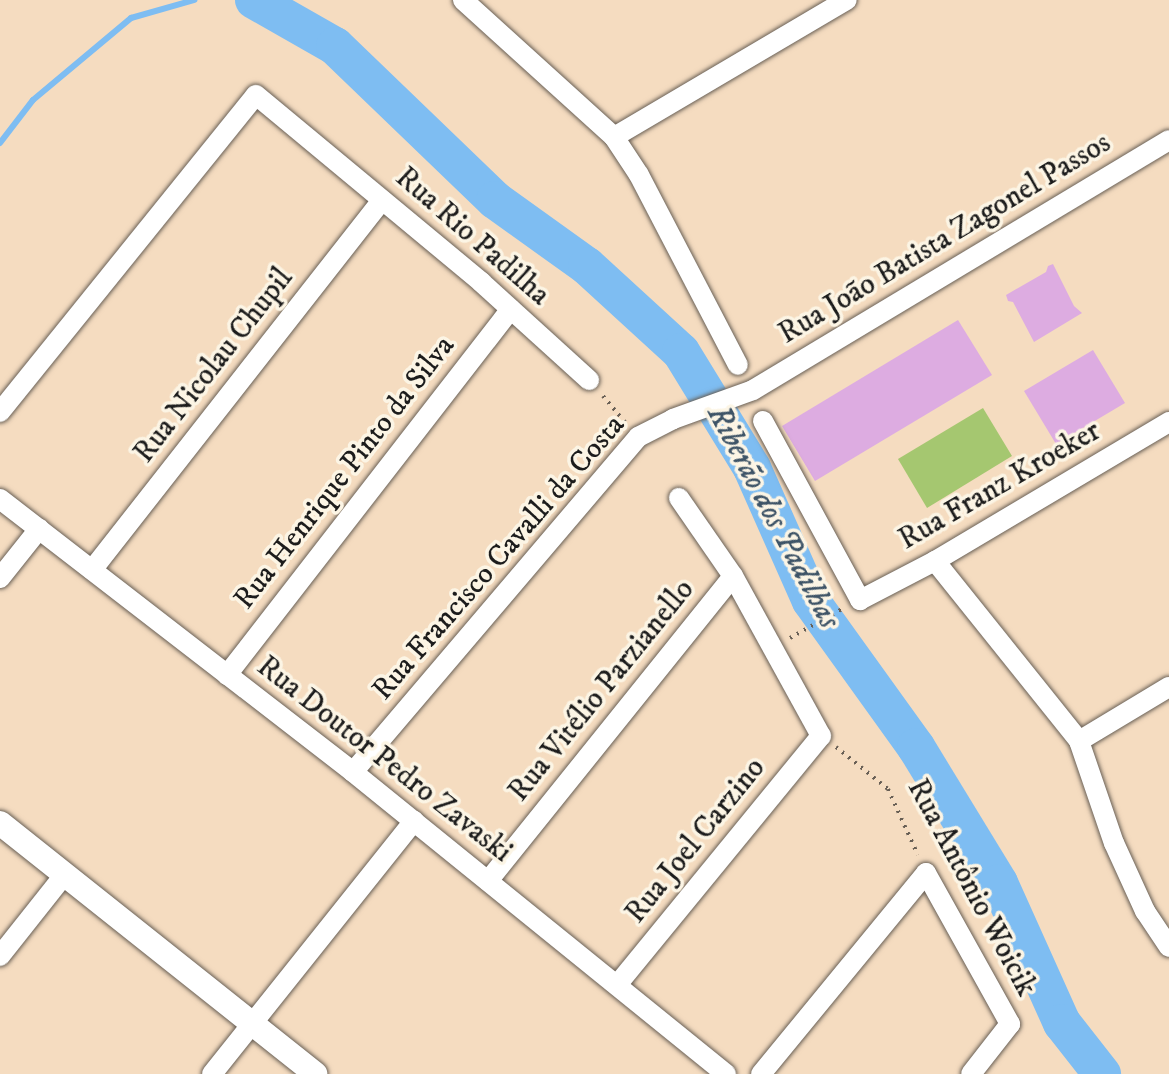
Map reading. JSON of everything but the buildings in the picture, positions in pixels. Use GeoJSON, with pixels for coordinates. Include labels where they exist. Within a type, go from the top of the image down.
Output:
{"type":"FeatureCollection","features":[{"type":"Feature","properties":{"kind":"street"},"geometry":{"type":"LineString","coordinates":[[463,0],[614,137],[639,175],[738,365]]}},
{"type":"Feature","properties":{"kind":"street"},"geometry":{"type":"LineString","coordinates":[[614,137],[847,0]]}},
{"type":"Feature","properties":{"kind":"street","name":"Rua Rio Padilha"},"geometry":{"type":"LineString","coordinates":[[0,412],[256,95],[511,309],[589,380]]}},
{"type":"Feature","properties":{"kind":"street","name":"Rua João Batista Zagonel Passos"},"geometry":{"type":"LineString","coordinates":[[748,391],[1169,140]]}},
{"type":"Feature","properties":{"kind":"street","name":"Rua Nicolau Chupil"},"geometry":{"type":"LineString","coordinates":[[92,570],[382,200]]}},
{"type":"Feature","properties":{"kind":"street","name":"Rua Henrique Pinto da Silva"},"geometry":{"type":"LineString","coordinates":[[227,675],[511,309]]}},
{"type":"Feature","properties":{"kind":"street","name":"Rua Francisco Cavalli da Costa"},"geometry":{"type":"LineString","coordinates":[[353,772],[638,437],[673,419],[748,391]]}},
{"type":"Feature","properties":{"kind":"street"},"geometry":{"type":"LineString","coordinates":[[763,421],[853,603]]}},
{"type":"Feature","properties":{"kind":"street","name":"Rua Franz Kroeker"},"geometry":{"type":"LineString","coordinates":[[853,603],[935,561],[1169,422]]}},
{"type":"Feature","properties":{"kind":"street"},"geometry":{"type":"LineString","coordinates":[[679,498],[733,576],[821,736]]}},
{"type":"Feature","properties":{"kind":"street","name":"Rua Doutor Pedro Zavaski"},"geometry":{"type":"LineString","coordinates":[[0,499],[353,772],[726,1074]]}},
{"type":"Feature","properties":{"kind":"street"},"geometry":{"type":"LineString","coordinates":[[0,578],[39,529]]}},
{"type":"Feature","properties":{"kind":"street"},"geometry":{"type":"LineString","coordinates":[[935,561],[1079,741],[1114,843],[1145,911],[1169,947]]}},
{"type":"Feature","properties":{"kind":"street","name":"Rua Vitélio Parzianello"},"geometry":{"type":"LineString","coordinates":[[488,881],[733,576]]}},
{"type":"Feature","properties":{"kind":"street"},"geometry":{"type":"LineString","coordinates":[[1079,741],[1169,687]]}},
{"type":"Feature","properties":{"kind":"street","name":"Rua Joel Carzino"},"geometry":{"type":"LineString","coordinates":[[617,985],[821,736]]}},
{"type":"Feature","properties":{"kind":"street"},"geometry":{"type":"LineString","coordinates":[[212,1074],[414,821]]}},
{"type":"Feature","properties":{"kind":"street"},"geometry":{"type":"LineString","coordinates":[[0,823],[314,1072]]}},
{"type":"Feature","properties":{"kind":"street"},"geometry":{"type":"LineString","coordinates":[[761,1074],[926,873]]}},
{"type":"Feature","properties":{"kind":"street","name":"Rua Antônio Woicik"},"geometry":{"type":"LineString","coordinates":[[926,873],[1010,1024],[971,1074]]}},
{"type":"Feature","properties":{"kind":"street"},"geometry":{"type":"LineString","coordinates":[[0,956],[65,874]]}},
{"type":"Feature","properties":{"kind":"path"},"geometry":{"type":"LineString","coordinates":[[589,380],[638,437]]}},
{"type":"Feature","properties":{"kind":"path"},"geometry":{"type":"LineString","coordinates":[[794,636],[853,603]]}},
{"type":"Feature","properties":{"kind":"path","name":"Rua Antônio Woicik"},"geometry":{"type":"LineString","coordinates":[[821,736],[888,789],[926,873]]}},
{"type":"Feature","properties":{"kind":"green space"},"geometry":{"type":"Polygon","coordinates":[[[983,408],[1012,456],[927,508],[898,459],[983,408]]]}},
{"type":"Feature","properties":{"kind":"waterway"},"geometry":{"type":"LineString","coordinates":[[0,143],[33,100],[131,18],[194,0]]}},
{"type":"Feature","properties":{"kind":"waterway","name":"Riberão dos Padilhas"},"geometry":{"type":"LineString","coordinates":[[254,0],[335,46],[495,200],[587,266],[681,352],[752,468],[811,601],[916,747],[999,883],[1062,1023],[1102,1074]]}}]}
